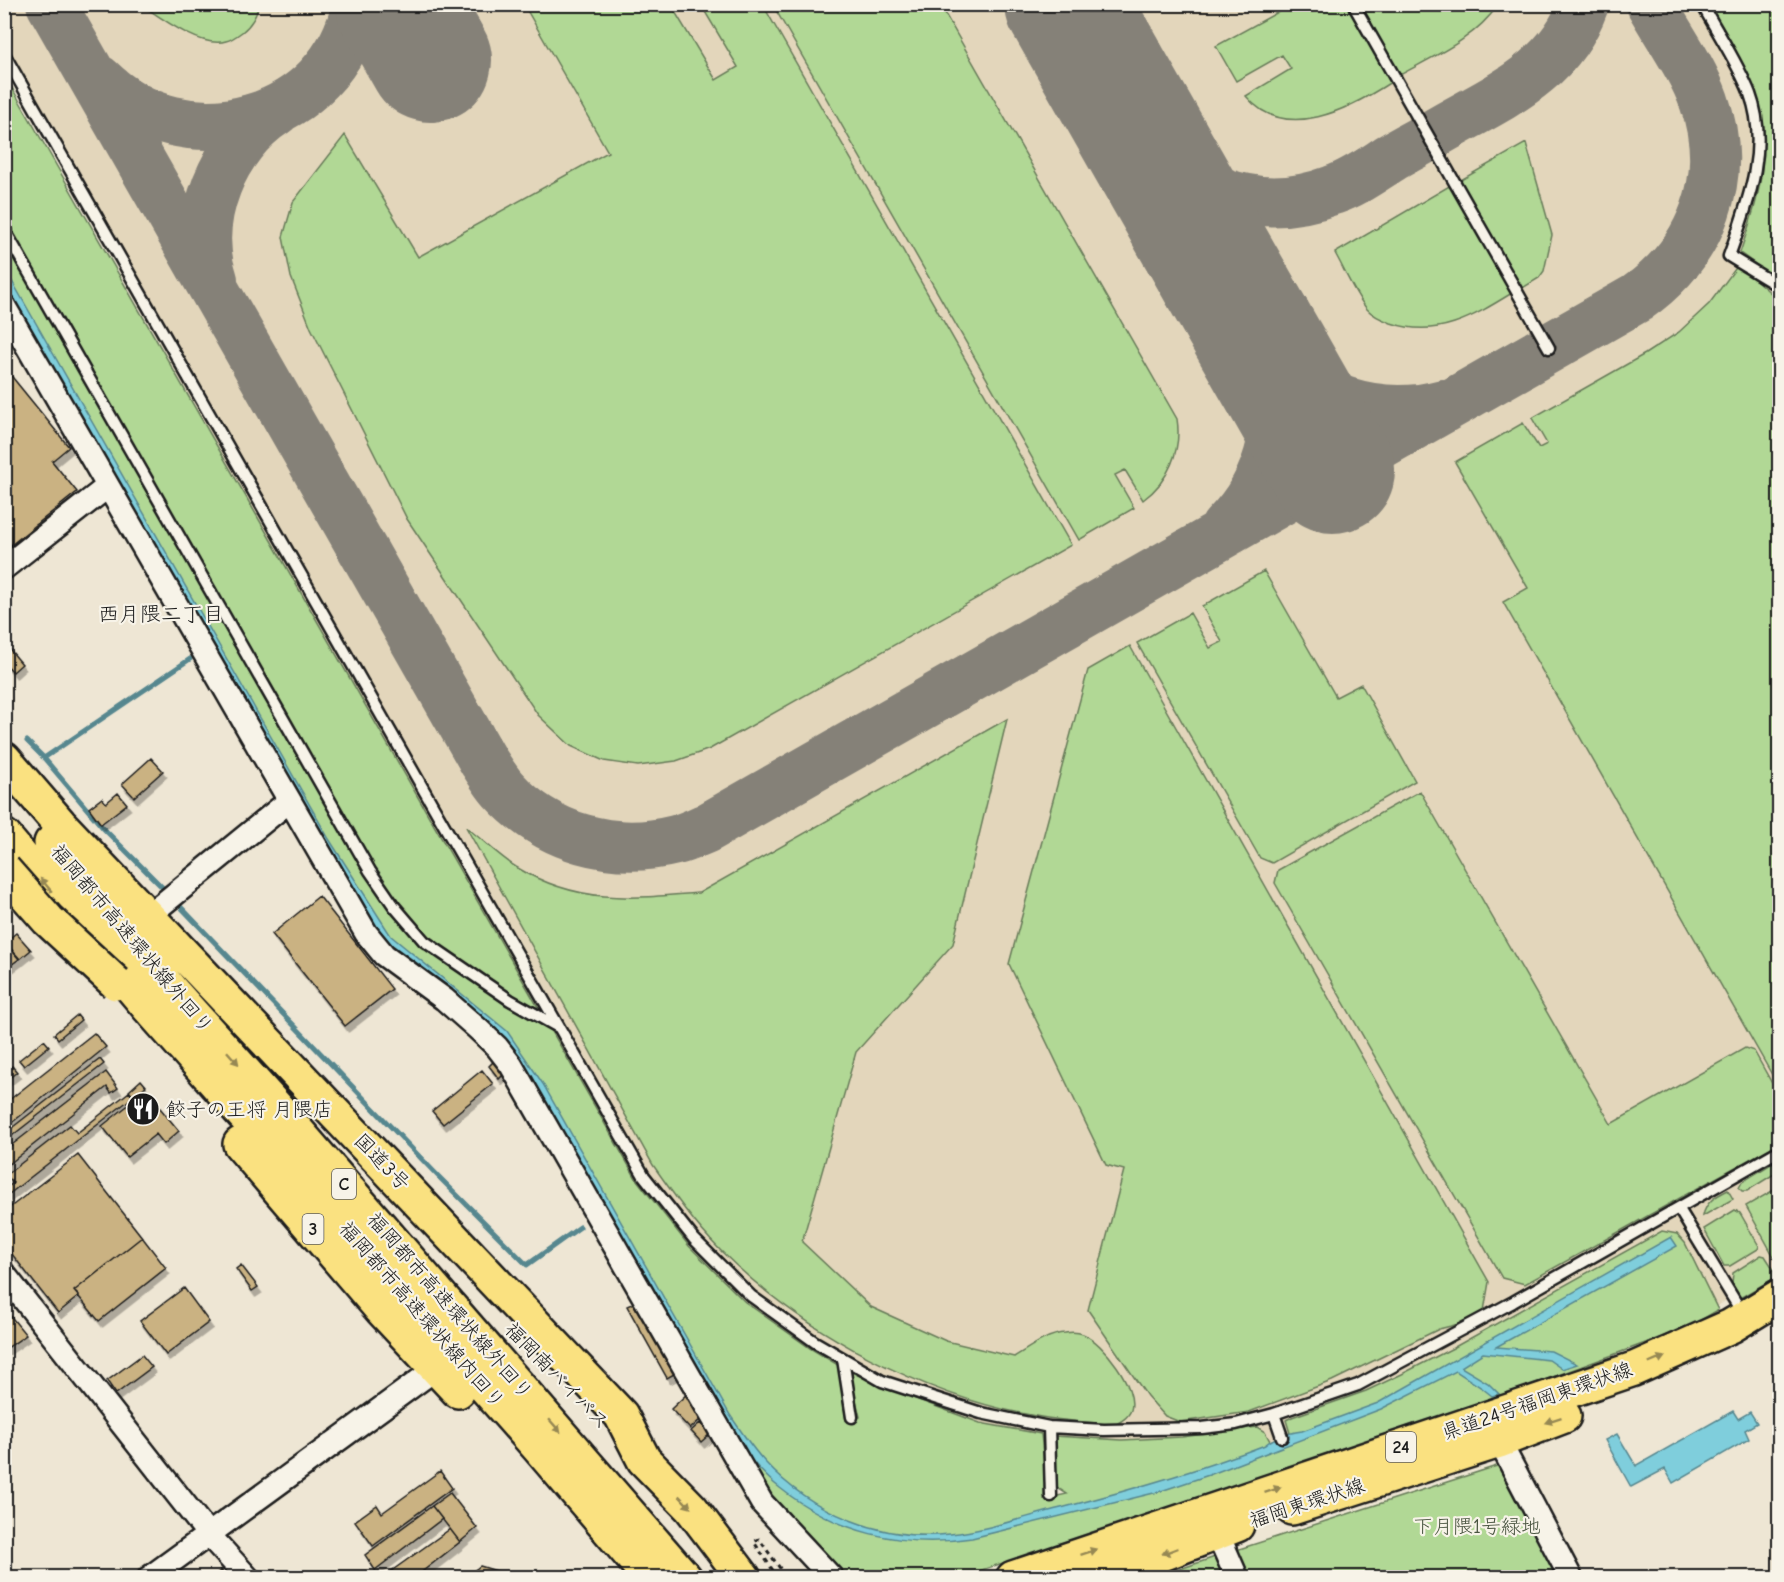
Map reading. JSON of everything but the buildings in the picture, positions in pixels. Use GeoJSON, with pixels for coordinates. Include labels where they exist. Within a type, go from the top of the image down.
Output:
{"type":"FeatureCollection","features":[{"type":"Feature","properties":{"kind":"main road","name":"国道3号"},"geometry":{"type":"LineString","coordinates":[[4,759],[60,824],[621,1415],[644,1460],[691,1508],[744,1578]]}},
{"type":"Feature","properties":{"kind":"main road","name":"福岡南バイパス"},"geometry":{"type":"LineString","coordinates":[[4,776],[146,923],[300,1099],[475,1287],[536,1357],[590,1411],[644,1460]]}},
{"type":"Feature","properties":{"kind":"main road","name":"福岡都市高速環状線外回り"},"geometry":{"type":"LineString","coordinates":[[4,789],[59,852],[171,990],[302,1137],[685,1578]]}},
{"type":"Feature","properties":{"kind":"main road","name":"福岡都市高速環状線内回り"},"geometry":{"type":"LineString","coordinates":[[4,836],[149,1008],[538,1447],[650,1578]]}},
{"type":"Feature","properties":{"kind":"main road"},"geometry":{"type":"LineString","coordinates":[[4,870],[48,921],[116,984]]}},
{"type":"Feature","properties":{"kind":"main road","name":"3"},"geometry":{"type":"LineString","coordinates":[[4,876],[78,950],[381,1309],[438,1367],[626,1578]]}},
{"type":"Feature","properties":{"kind":"main road"},"geometry":{"type":"LineString","coordinates":[[4,884],[42,927],[71,953],[116,984]]}},
{"type":"Feature","properties":{"kind":"main road","name":"3"},"geometry":{"type":"LineString","coordinates":[[116,984],[145,1011],[259,1134],[421,1331],[536,1459],[626,1578]]}},
{"type":"Feature","properties":{"kind":"main road","name":"県道24号福岡東環状線"},"geometry":{"type":"LineString","coordinates":[[1013,1578],[1634,1369],[1682,1349],[1745,1318],[1779,1296]]}},
{"type":"Feature","properties":{"kind":"main road","name":"福岡東環状線"},"geometry":{"type":"LineString","coordinates":[[1101,1578],[1216,1532],[1499,1441],[1527,1428],[1639,1391],[1692,1370],[1749,1341],[1779,1322]]}},
{"type":"Feature","properties":{"kind":"street"},"geometry":{"type":"LineString","coordinates":[[4,306],[366,933],[384,955],[444,999],[497,1047],[510,1065],[762,1503],[832,1578]]}},
{"type":"Feature","properties":{"kind":"street"},"geometry":{"type":"LineString","coordinates":[[4,568],[107,487]]}},
{"type":"Feature","properties":{"kind":"street"},"geometry":{"type":"LineString","coordinates":[[148,916],[289,801]]}},
{"type":"Feature","properties":{"kind":"street"},"geometry":{"type":"LineString","coordinates":[[4,1274],[209,1535],[248,1578]]}},
{"type":"Feature","properties":{"kind":"street"},"geometry":{"type":"LineString","coordinates":[[149,1578],[438,1367]]}},
{"type":"Feature","properties":{"kind":"street"},"geometry":{"type":"LineString","coordinates":[[1499,1441],[1571,1578]]}},
{"type":"Feature","properties":{"kind":"street"},"geometry":{"type":"LineString","coordinates":[[1216,1532],[1237,1578]]}},
{"type":"Feature","properties":{"kind":"lane"},"geometry":{"type":"LineString","coordinates":[[1353,4],[1549,348]]}},
{"type":"Feature","properties":{"kind":"lane"},"geometry":{"type":"LineString","coordinates":[[1702,4],[1734,60],[1750,96],[1757,127],[1755,171],[1730,256],[1779,287]]}},
{"type":"Feature","properties":{"kind":"lane"},"geometry":{"type":"LineString","coordinates":[[4,54],[644,1176],[694,1239],[751,1296],[815,1342],[882,1381],[981,1413],[1049,1427],[1104,1430],[1202,1428],[1236,1424],[1274,1414],[1358,1385],[1514,1302],[1779,1150]]}},
{"type":"Feature","properties":{"kind":"lane"},"geometry":{"type":"LineString","coordinates":[[4,230],[370,871],[394,906],[424,941],[510,1000],[559,1027]]}},
{"type":"Feature","properties":{"kind":"lane"},"geometry":{"type":"LineString","coordinates":[[1678,1209],[1745,1318]]}},
{"type":"Feature","properties":{"kind":"lane"},"geometry":{"type":"LineString","coordinates":[[843,1359],[852,1418]]}},
{"type":"Feature","properties":{"kind":"lane"},"geometry":{"type":"LineString","coordinates":[[1274,1414],[1282,1437]]}},
{"type":"Feature","properties":{"kind":"lane"},"geometry":{"type":"LineString","coordinates":[[1049,1427],[1051,1496]]}},
{"type":"Feature","properties":{"kind":"path"},"geometry":{"type":"LineString","coordinates":[[778,1578],[754,1542],[759,1539],[788,1578]]}},
{"type":"Feature","properties":{"kind":"shaded area"},"geometry":{"type":"Polygon","coordinates":[[[4,5],[1779,5],[1779,1269],[1667,1336],[1128,1520],[1060,1478],[975,1500],[750,1392],[5,68],[4,5]]]}},
{"type":"Feature","properties":{"kind":"green space"},"geometry":{"type":"Polygon","coordinates":[[[142,5],[258,5],[258,8],[251,23],[245,29],[230,40],[216,42],[205,41],[182,31],[142,5]]]}},
{"type":"Feature","properties":{"kind":"green space"},"geometry":{"type":"Polygon","coordinates":[[[524,5],[671,5],[716,80],[738,67],[701,5],[763,5],[1071,545],[710,749],[676,761],[638,766],[604,761],[571,746],[538,715],[407,519],[311,328],[291,277],[283,237],[293,202],[345,135],[418,257],[608,152],[524,5]]]}},
{"type":"Feature","properties":{"kind":"green space"},"geometry":{"type":"Polygon","coordinates":[[[773,5],[940,5],[1177,419],[1175,454],[1166,475],[1152,493],[1143,500],[1125,470],[1115,475],[1134,508],[1079,540],[773,5]]]}},
{"type":"Feature","properties":{"kind":"green space"},"geometry":{"type":"Polygon","coordinates":[[[1291,5],[1346,5],[1391,82],[1357,102],[1318,117],[1298,120],[1279,118],[1262,110],[1246,96],[1291,69],[1282,55],[1236,81],[1216,46],[1291,5]]]}},
{"type":"Feature","properties":{"kind":"green space"},"geometry":{"type":"Polygon","coordinates":[[[1357,5],[1498,5],[1465,38],[1398,76],[1357,5]]]}},
{"type":"Feature","properties":{"kind":"green space"},"geometry":{"type":"Polygon","coordinates":[[[1709,5],[1779,5],[1779,281],[1740,253],[1759,186],[1762,142],[1748,81],[1709,5]]]}},
{"type":"Feature","properties":{"kind":"green space"},"geometry":{"type":"Polygon","coordinates":[[[4,74],[637,1180],[689,1246],[745,1302],[838,1365],[846,1420],[860,1417],[849,1371],[884,1387],[980,1423],[1041,1434],[1045,1476],[1044,1499],[1067,1494],[1056,1487],[1054,1436],[1122,1440],[1182,1437],[1257,1427],[1265,1432],[1270,1441],[1290,1433],[1286,1420],[1366,1391],[1402,1374],[1662,1231],[1677,1234],[1685,1243],[1718,1310],[1689,1327],[1520,1389],[961,1577],[844,1577],[757,1486],[535,1089],[391,950],[101,459],[5,289],[4,74]]]}},
{"type":"Feature","properties":{"kind":"green space"},"geometry":{"type":"Polygon","coordinates":[[[1526,143],[1552,235],[1544,271],[1539,278],[1521,289],[1459,181],[1526,143]]]}},
{"type":"Feature","properties":{"kind":"green space"},"geometry":{"type":"Polygon","coordinates":[[[1451,185],[1512,293],[1469,317],[1439,327],[1408,327],[1378,318],[1362,303],[1335,253],[1451,185]]]}},
{"type":"Feature","properties":{"kind":"green space"},"geometry":{"type":"Polygon","coordinates":[[[1738,265],[1779,300],[1779,1087],[1503,602],[1528,588],[1455,462],[1523,423],[1539,448],[1547,444],[1532,418],[1645,354],[1679,332],[1709,304],[1738,265]]]}},
{"type":"Feature","properties":{"kind":"green space"},"geometry":{"type":"Polygon","coordinates":[[[1264,571],[1336,697],[1361,684],[1415,781],[1272,863],[1260,858],[1137,643],[1190,613],[1210,648],[1222,642],[1202,606],[1264,571]]]}},
{"type":"Feature","properties":{"kind":"green space"},"geometry":{"type":"Polygon","coordinates":[[[1130,646],[1489,1282],[1484,1311],[1459,1324],[1439,1329],[1332,1381],[1249,1412],[1180,1422],[1165,1416],[1147,1396],[1088,1310],[1124,1170],[1106,1165],[1009,964],[1088,670],[1130,646]]]}},
{"type":"Feature","properties":{"kind":"green space"},"geometry":{"type":"Polygon","coordinates":[[[1007,719],[953,944],[856,1052],[802,1242],[871,1307],[946,1341],[1014,1357],[1038,1342],[1058,1334],[1069,1332],[1083,1334],[1100,1346],[1109,1356],[1129,1390],[1132,1401],[1130,1413],[1114,1425],[1050,1418],[998,1408],[954,1395],[911,1378],[828,1335],[789,1309],[721,1251],[677,1199],[653,1165],[466,827],[516,867],[561,888],[605,896],[627,897],[699,893],[1007,719]]]}},
{"type":"Feature","properties":{"kind":"green space"},"geometry":{"type":"Polygon","coordinates":[[[1420,791],[1611,1124],[1745,1048],[1754,1051],[1779,1096],[1779,1143],[1525,1284],[1502,1278],[1275,883],[1278,870],[1420,791]]]}},
{"type":"Feature","properties":{"kind":"green space"},"geometry":{"type":"Polygon","coordinates":[[[1779,1159],[1779,1171],[1747,1191],[1739,1188],[1742,1182],[1779,1159]]]}},
{"type":"Feature","properties":{"kind":"green space"},"geometry":{"type":"Polygon","coordinates":[[[1779,1187],[1779,1266],[1746,1206],[1779,1187]]]}},
{"type":"Feature","properties":{"kind":"green space"},"geometry":{"type":"Polygon","coordinates":[[[1728,1190],[1733,1199],[1703,1216],[1709,1203],[1728,1190]]]}},
{"type":"Feature","properties":{"kind":"green space"},"geometry":{"type":"Polygon","coordinates":[[[1735,1210],[1740,1213],[1759,1246],[1758,1249],[1730,1266],[1724,1266],[1704,1229],[1735,1210]]]}},
{"type":"Feature","properties":{"kind":"green space"},"geometry":{"type":"Polygon","coordinates":[[[1761,1255],[1765,1256],[1778,1276],[1740,1298],[1732,1283],[1733,1273],[1761,1255]]]}},
{"type":"Feature","properties":{"kind":"green space","name":"下月隈1号緑地"},"geometry":{"type":"Polygon","coordinates":[[[1503,1464],[1563,1578],[1244,1577],[1233,1551],[1503,1464]]]}},
{"type":"Feature","properties":{"kind":"green space"},"geometry":{"type":"Polygon","coordinates":[[[1215,1557],[1225,1577],[1154,1578],[1215,1557]]]}},
{"type":"Feature","properties":{"kind":"water"},"geometry":{"type":"Polygon","coordinates":[[[4,267],[329,839],[391,936],[507,1031],[543,1084],[730,1415],[751,1445],[783,1480],[826,1509],[874,1528],[924,1535],[950,1534],[1006,1523],[1164,1480],[1265,1445],[1282,1435],[1302,1431],[1378,1403],[1671,1237],[1677,1246],[1496,1347],[1551,1351],[1577,1364],[1562,1369],[1549,1360],[1483,1353],[1461,1367],[1488,1383],[1499,1394],[1492,1396],[1456,1371],[1381,1409],[1209,1475],[1158,1492],[972,1538],[946,1541],[895,1539],[870,1534],[823,1516],[769,1479],[741,1448],[535,1089],[391,950],[347,885],[101,459],[5,286],[4,267]]]}},
{"type":"Feature","properties":{"kind":"water"},"geometry":{"type":"Polygon","coordinates":[[[1733,1411],[1738,1419],[1750,1412],[1757,1423],[1745,1430],[1749,1439],[1673,1483],[1665,1469],[1631,1487],[1605,1440],[1617,1434],[1636,1466],[1733,1411]]]}},
{"type":"Feature","properties":{"kind":"waterway"},"geometry":{"type":"LineString","coordinates":[[1780,374],[1776,386],[1780,397]]}},
{"type":"Feature","properties":{"kind":"waterway"},"geometry":{"type":"LineString","coordinates":[[44,758],[190,659]]}},
{"type":"Feature","properties":{"kind":"waterway"},"geometry":{"type":"LineString","coordinates":[[27,741],[103,828],[164,889]]}},
{"type":"Feature","properties":{"kind":"waterway"},"geometry":{"type":"LineString","coordinates":[[176,902],[438,1176],[527,1265],[580,1227]]}},
{"type":"Feature","properties":{"kind":"taxiway"},"geometry":{"type":"LineString","coordinates":[[51,4],[493,776],[520,806],[560,831],[582,839],[629,846],[676,840],[707,828],[1637,298],[1679,259],[1694,236],[1705,211],[1712,185],[1714,158],[1712,130],[1699,88],[1651,4]]}},
{"type":"Feature","properties":{"kind":"taxiway"},"geometry":{"type":"LineString","coordinates":[[99,80],[134,106],[172,121],[212,125],[251,119],[287,103],[319,78],[343,45],[357,4]]}},
{"type":"Feature","properties":{"kind":"taxiway"},"geometry":{"type":"LineString","coordinates":[[1134,122],[1173,165],[1221,192],[1247,199],[1275,201],[1304,198],[1333,190],[1356,180],[1526,79],[1560,47],[1584,4]]}},
{"type":"Feature","properties":{"kind":"taxiway"},"geometry":{"type":"LineString","coordinates":[[213,280],[208,257],[207,233],[210,209],[217,185],[227,163],[241,143],[276,111]]}},
{"type":"Feature","properties":{"kind":"taxiway"},"geometry":{"type":"LineString","coordinates":[[1265,351],[1303,382],[1346,402],[1370,408],[1394,410],[1418,409],[1443,404]]}},
{"type":"Feature","properties":{"kind":"taxiway"},"geometry":{"type":"LineString","coordinates":[[1225,528],[1242,509],[1255,488],[1265,467],[1271,445],[1274,399],[1265,351]]}},
{"type":"Feature","properties":{"kind":"runway"},"geometry":{"type":"LineString","coordinates":[[398,4],[430,60]]}},
{"type":"Feature","properties":{"kind":"runway"},"geometry":{"type":"LineString","coordinates":[[1067,4],[1333,471]]}},
{"type":"Feature","properties":{"kind":"place","name":"餃子の王将 月隈店"},"geometry":{"type":"Point","coordinates":[143,1109]}},
{"type":"Feature","properties":{"kind":"district","name":"西月隈二丁目"},"geometry":{"type":"Point","coordinates":[161,614]}}]}
